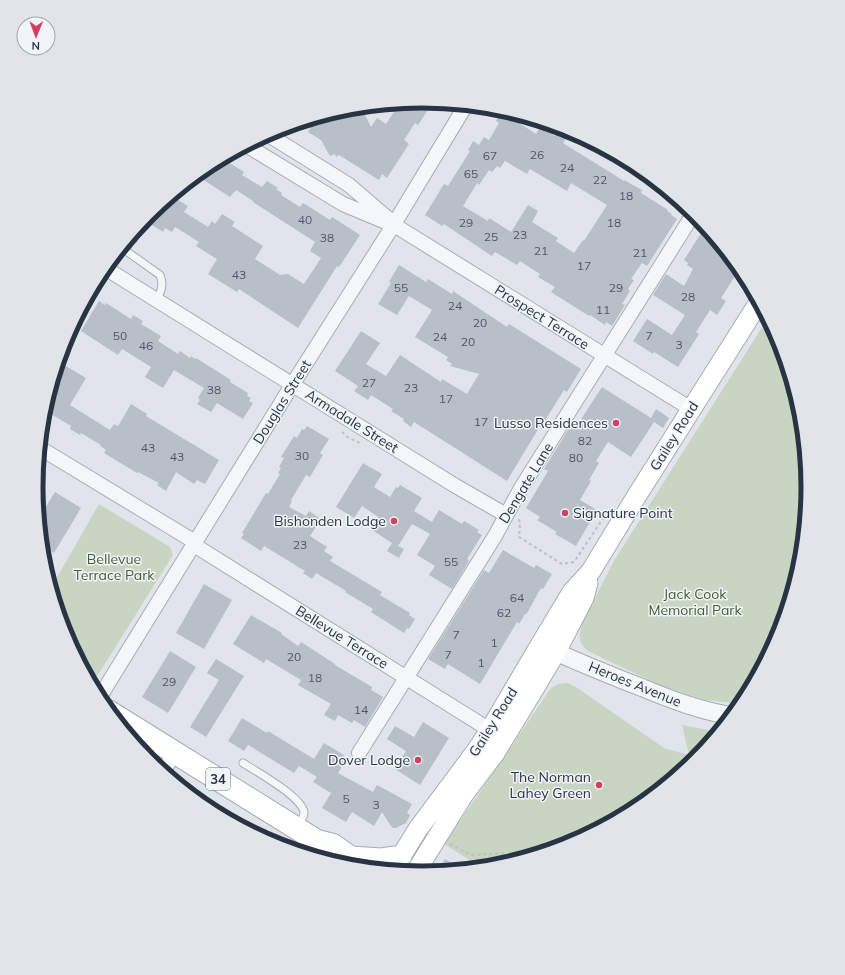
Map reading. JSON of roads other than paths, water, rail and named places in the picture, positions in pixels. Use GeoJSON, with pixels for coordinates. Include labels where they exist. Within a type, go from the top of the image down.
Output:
{"type":"FeatureCollection","features":[{"type":"Feature","properties":{"kind":"main road","name":"Gailey Road"},"geometry":{"type":"LineString","coordinates":[[397,864],[418,829],[476,751],[584,598],[591,571],[756,308]]}},
{"type":"Feature","properties":{"kind":"main road","name":"Gailey Road"},"geometry":{"type":"LineString","coordinates":[[419,867],[464,794],[495,753],[548,648]]}},
{"type":"Feature","properties":{"kind":"main road","name":"34"},"geometry":{"type":"LineString","coordinates":[[121,719],[316,841],[333,845],[337,857]]}},
{"type":"Feature","properties":{"kind":"main road"},"geometry":{"type":"LineString","coordinates":[[349,860],[395,856],[397,864]]}},
{"type":"Feature","properties":{"kind":"street","name":"Douglas Street"},"geometry":{"type":"LineString","coordinates":[[103,692],[394,224],[463,110]]}},
{"type":"Feature","properties":{"kind":"street","name":"Prospect Terrace"},"geometry":{"type":"LineString","coordinates":[[274,138],[349,185],[394,224],[691,410]]}},
{"type":"Feature","properties":{"kind":"street","name":"Prospect Terrace"},"geometry":{"type":"LineString","coordinates":[[251,149],[343,204],[394,224]]}},
{"type":"Feature","properties":{"kind":"street","name":"Dengate Lane"},"geometry":{"type":"LineString","coordinates":[[359,753],[495,536],[521,488],[691,219]]}},
{"type":"Feature","properties":{"kind":"street","name":"Armadale Street"},"geometry":{"type":"LineString","coordinates":[[111,271],[454,485],[506,515]]}},
{"type":"Feature","properties":{"kind":"street","name":"Bellevue Terrace"},"geometry":{"type":"LineString","coordinates":[[45,451],[490,730]]}},
{"type":"Feature","properties":{"kind":"street","name":"Heroes Avenue"},"geometry":{"type":"LineString","coordinates":[[548,648],[684,704],[727,715]]}},
{"type":"Feature","properties":{"kind":"street"},"geometry":{"type":"LineString","coordinates":[[166,767],[175,752]]}},
{"type":"Feature","properties":{"kind":"lane"},"geometry":{"type":"LineString","coordinates":[[126,251],[160,275],[163,281],[157,300]]}},
{"type":"Feature","properties":{"kind":"lane"},"geometry":{"type":"LineString","coordinates":[[243,763],[287,792],[300,805],[304,815],[298,829]]}},
{"type":"Feature","properties":{"kind":"place","name":"Lusso Residences"},"geometry":{"type":"Point","coordinates":[616,423]}},
{"type":"Feature","properties":{"kind":"place","name":"Signature Point"},"geometry":{"type":"Point","coordinates":[565,513]}},
{"type":"Feature","properties":{"kind":"place","name":"Bishonden Lodge"},"geometry":{"type":"Point","coordinates":[394,521]}},
{"type":"Feature","properties":{"kind":"place","name":"Dover Lodge"},"geometry":{"type":"Point","coordinates":[418,760]}},
{"type":"Feature","properties":{"kind":"place","name":"The Norman Lahey Green"},"geometry":{"type":"Point","coordinates":[599,785]}},
{"type":"Feature","properties":{"kind":"park label","name":"Bellevue Terrace Park"},"geometry":{"type":"Point","coordinates":[114,568]}},
{"type":"Feature","properties":{"kind":"park label","name":"Jack Cook Memorial Park"},"geometry":{"type":"Point","coordinates":[695,602]}}]}
